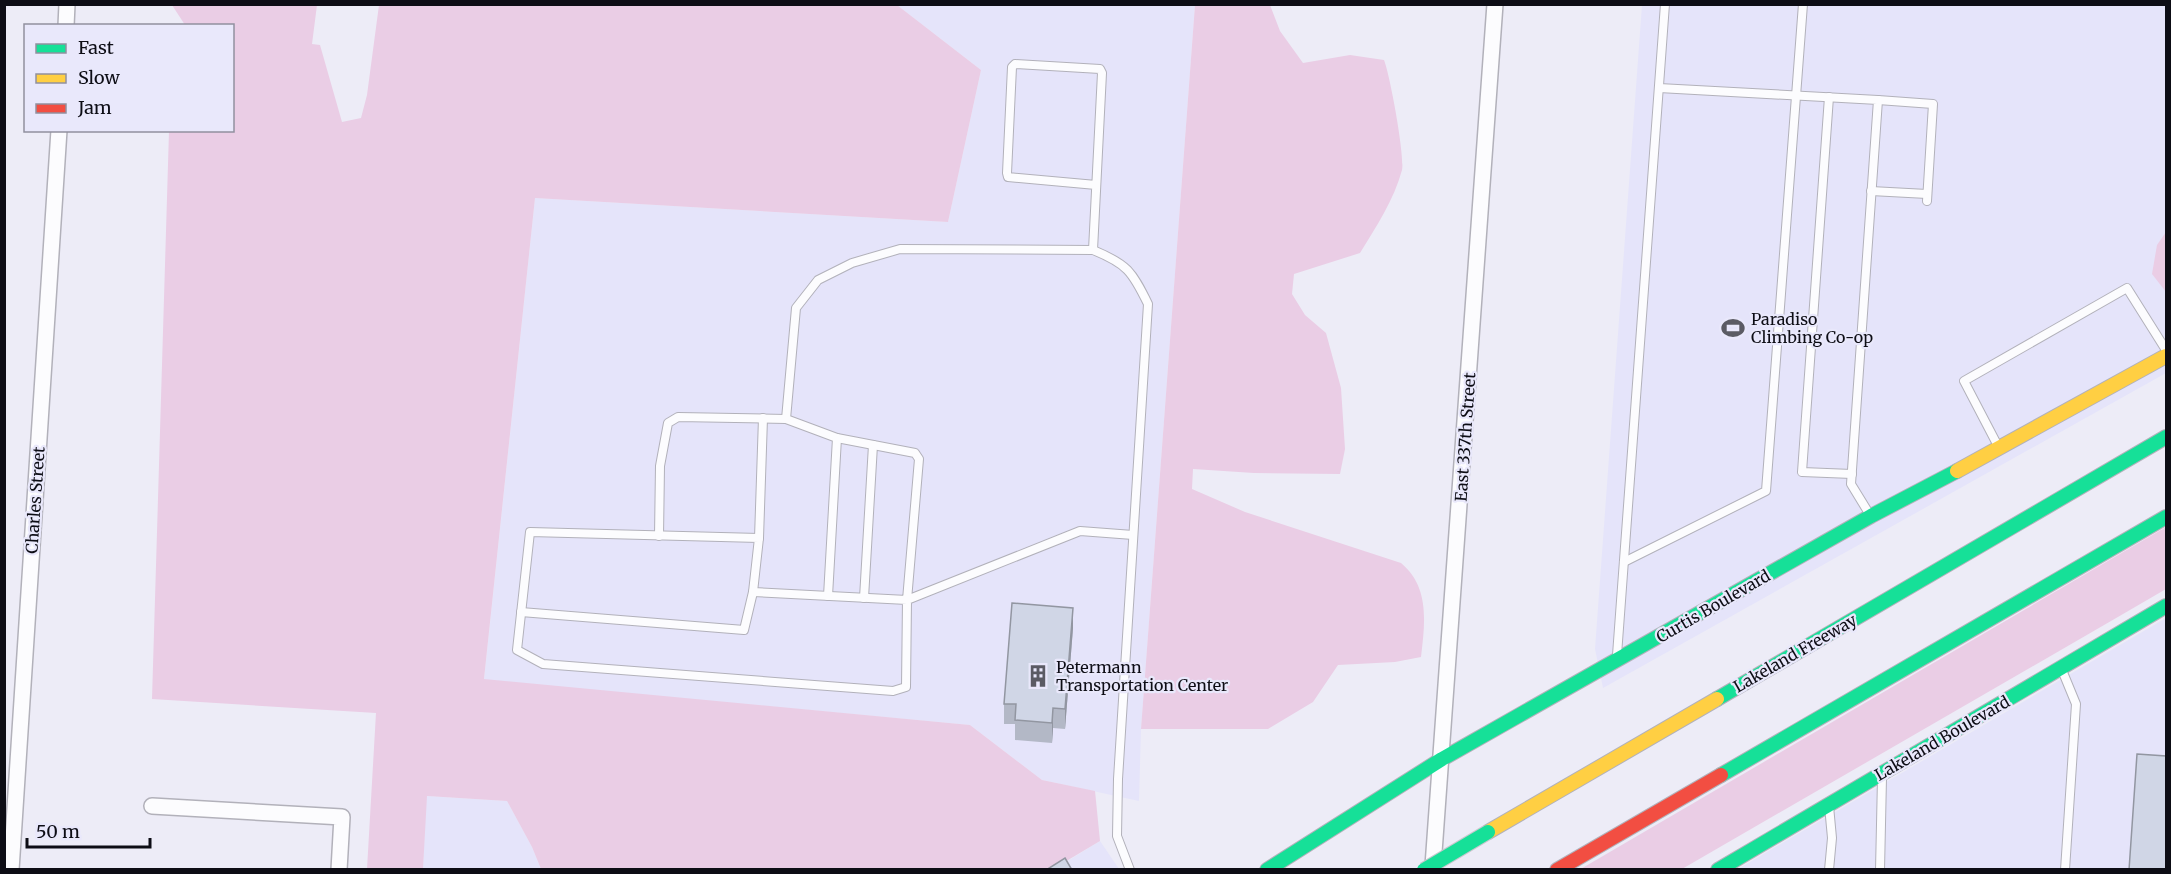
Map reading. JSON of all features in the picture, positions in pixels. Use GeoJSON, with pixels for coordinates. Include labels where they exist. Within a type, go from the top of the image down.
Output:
{"type":"FeatureCollection","features":[{"type":"Feature","properties":{"kind":"main road","name":"Curtis Boulevard"},"geometry":{"type":"LineString","coordinates":[[1267,870],[1442,759],[1871,516],[2000,449],[2166,356]]}},
{"type":"Feature","properties":{"kind":"main road","name":"Lakeland Freeway"},"geometry":{"type":"LineString","coordinates":[[1424,870],[2166,437]]}},
{"type":"Feature","properties":{"kind":"main road"},"geometry":{"type":"LineString","coordinates":[[1557,870],[2166,517]]}},
{"type":"Feature","properties":{"kind":"main road","name":"Lakeland Boulevard"},"geometry":{"type":"LineString","coordinates":[[1718,870],[2166,606]]}},
{"type":"Feature","properties":{"kind":"street"},"geometry":{"type":"LineString","coordinates":[[66,24],[67,4]]}},
{"type":"Feature","properties":{"kind":"street","name":"East 337th Street"},"geometry":{"type":"LineString","coordinates":[[1433,870],[1495,4]]}},
{"type":"Feature","properties":{"kind":"street","name":"Charles Street"},"geometry":{"type":"LineString","coordinates":[[11,870],[59,132]]}},
{"type":"Feature","properties":{"kind":"street"},"geometry":{"type":"LineString","coordinates":[[152,806],[342,817],[339,870]]}},
{"type":"Feature","properties":{"kind":"lane"},"geometry":{"type":"LineString","coordinates":[[1617,660],[1665,4]]}},
{"type":"Feature","properties":{"kind":"lane"},"geometry":{"type":"LineString","coordinates":[[1624,562],[1766,491],[1803,4]]}},
{"type":"Feature","properties":{"kind":"lane"},"geometry":{"type":"LineString","coordinates":[[1093,250],[1096,185],[1100,69],[1015,64],[1012,67],[1006,173],[1008,177],[1096,185]]}},
{"type":"Feature","properties":{"kind":"lane"},"geometry":{"type":"LineString","coordinates":[[1659,88],[1933,104],[1927,198],[1871,191]]}},
{"type":"Feature","properties":{"kind":"lane"},"geometry":{"type":"LineString","coordinates":[[1829,97],[1802,472],[1852,474]]}},
{"type":"Feature","properties":{"kind":"lane"},"geometry":{"type":"LineString","coordinates":[[1871,516],[1851,484],[1878,100]]}},
{"type":"Feature","properties":{"kind":"lane"},"geometry":{"type":"LineString","coordinates":[[786,419],[796,308],[818,280],[852,263],[900,249],[1093,250],[1119,261],[1135,277],[1148,304],[1118,779],[1117,836],[1131,870]]}},
{"type":"Feature","properties":{"kind":"lane"},"geometry":{"type":"LineString","coordinates":[[2000,449],[1964,381],[2127,288],[2166,350]]}},
{"type":"Feature","properties":{"kind":"lane"},"geometry":{"type":"LineString","coordinates":[[659,536],[660,466],[668,423],[678,417],[786,419],[837,438],[915,453],[919,459],[907,600],[906,687],[893,691],[543,664],[517,650],[530,532],[659,536],[759,538]]}},
{"type":"Feature","properties":{"kind":"lane"},"geometry":{"type":"LineString","coordinates":[[521,612],[744,630],[753,592],[759,538],[763,418]]}},
{"type":"Feature","properties":{"kind":"lane"},"geometry":{"type":"LineString","coordinates":[[828,596],[837,438]]}},
{"type":"Feature","properties":{"kind":"lane"},"geometry":{"type":"LineString","coordinates":[[864,598],[873,445]]}},
{"type":"Feature","properties":{"kind":"lane"},"geometry":{"type":"LineString","coordinates":[[753,592],[907,600],[1080,531],[1133,535]]}},
{"type":"Feature","properties":{"kind":"lane"},"geometry":{"type":"LineString","coordinates":[[2061,668],[2076,704],[2065,870]]}},
{"type":"Feature","properties":{"kind":"lane"},"geometry":{"type":"LineString","coordinates":[[1880,870],[1882,773]]}},
{"type":"Feature","properties":{"kind":"lane"},"geometry":{"type":"LineString","coordinates":[[1829,804],[1832,838],[1829,870]]}},
{"type":"Feature","properties":{"kind":"shaded area"},"geometry":{"type":"Polygon","coordinates":[[[172,5],[317,5],[312,44],[320,45],[342,122],[361,118],[367,95],[379,5],[897,5],[981,70],[948,222],[535,198],[484,679],[970,725],[1042,780],[1095,791],[1100,841],[1053,869],[541,869],[507,801],[427,796],[423,869],[367,869],[376,713],[152,699],[169,132],[234,132],[234,24],[184,24],[172,5]]]}},
{"type":"Feature","properties":{"kind":"shaded area"},"geometry":{"type":"Polygon","coordinates":[[[897,5],[1195,5],[1141,729],[1139,801],[1042,780],[970,725],[484,680],[535,198],[948,222],[981,70],[897,5]]]}},
{"type":"Feature","properties":{"kind":"shaded area"},"geometry":{"type":"Polygon","coordinates":[[[1195,5],[1270,5],[1280,31],[1303,63],[1350,55],[1384,60],[1401,149],[1402,170],[1394,192],[1360,253],[1294,274],[1292,294],[1305,315],[1326,333],[1341,388],[1345,449],[1340,474],[1254,473],[1193,469],[1192,489],[1245,512],[1401,563],[1417,583],[1421,594],[1424,631],[1421,657],[1395,662],[1338,665],[1313,702],[1268,729],[1141,729],[1195,5]]]}},
{"type":"Feature","properties":{"kind":"shaded area"},"geometry":{"type":"Polygon","coordinates":[[[1642,5],[2166,5],[2166,373],[1603,688],[1595,649],[1642,5]]]}},
{"type":"Feature","properties":{"kind":"shaded area"},"geometry":{"type":"Polygon","coordinates":[[[2166,232],[2166,292],[2152,274],[2157,245],[2166,232]]]}},
{"type":"Feature","properties":{"kind":"shaded area"},"geometry":{"type":"Polygon","coordinates":[[[2166,527],[2166,589],[1682,869],[1579,870],[2166,527]]]}},
{"type":"Feature","properties":{"kind":"shaded area"},"geometry":{"type":"Polygon","coordinates":[[[2166,618],[2166,869],[1738,869],[2166,618]]]}},
{"type":"Feature","properties":{"kind":"shaded area"},"geometry":{"type":"Polygon","coordinates":[[[426,796],[507,801],[541,869],[423,870],[426,796]]]}},
{"type":"Feature","properties":{"kind":"shaded area"},"geometry":{"type":"Polygon","coordinates":[[[1100,841],[1119,869],[1053,870],[1100,841]]]}},
{"type":"Feature","properties":{"kind":"building","name":"Petermann Transportation Center"},"geometry":{"type":"Polygon","coordinates":[[[1012,603],[1073,608],[1065,709],[1053,708],[1052,723],[1015,720],[1016,704],[1004,704],[1012,603]]]}},
{"type":"Feature","properties":{"kind":"building"},"geometry":{"type":"Polygon","coordinates":[[[2137,754],[2166,756],[2166,870],[2129,870],[2137,754]]]}},
{"type":"Feature","properties":{"kind":"building"},"geometry":{"type":"Polygon","coordinates":[[[1065,858],[1072,870],[1046,870],[1065,858]]]}},
{"type":"Feature","properties":{"kind":"traffic: fast"},"geometry":{"type":"LineString","coordinates":[[1717,699],[2166,437]]}},
{"type":"Feature","properties":{"kind":"traffic: fast"},"geometry":{"type":"LineString","coordinates":[[1267,870],[1442,759],[1871,516],[1957,471]]}},
{"type":"Feature","properties":{"kind":"traffic: fast"},"geometry":{"type":"LineString","coordinates":[[1721,775],[2166,517]]}},
{"type":"Feature","properties":{"kind":"traffic: fast"},"geometry":{"type":"LineString","coordinates":[[1718,870],[2166,606]]}},
{"type":"Feature","properties":{"kind":"traffic: fast"},"geometry":{"type":"LineString","coordinates":[[1424,870],[1488,832]]}},
{"type":"Feature","properties":{"kind":"traffic: slow"},"geometry":{"type":"LineString","coordinates":[[1957,471],[2166,356]]}},
{"type":"Feature","properties":{"kind":"traffic: slow"},"geometry":{"type":"LineString","coordinates":[[1488,832],[1717,699]]}},
{"type":"Feature","properties":{"kind":"traffic: jam"},"geometry":{"type":"LineString","coordinates":[[1557,870],[1721,775]]}},
{"type":"Feature","properties":{"kind":"place","name":"Paradiso Climbing Co-op"},"geometry":{"type":"Point","coordinates":[1733,328]}},
{"type":"Feature","properties":{"kind":"place","name":"Petermann Transportation Center"},"geometry":{"type":"Point","coordinates":[1038,676]}}]}
